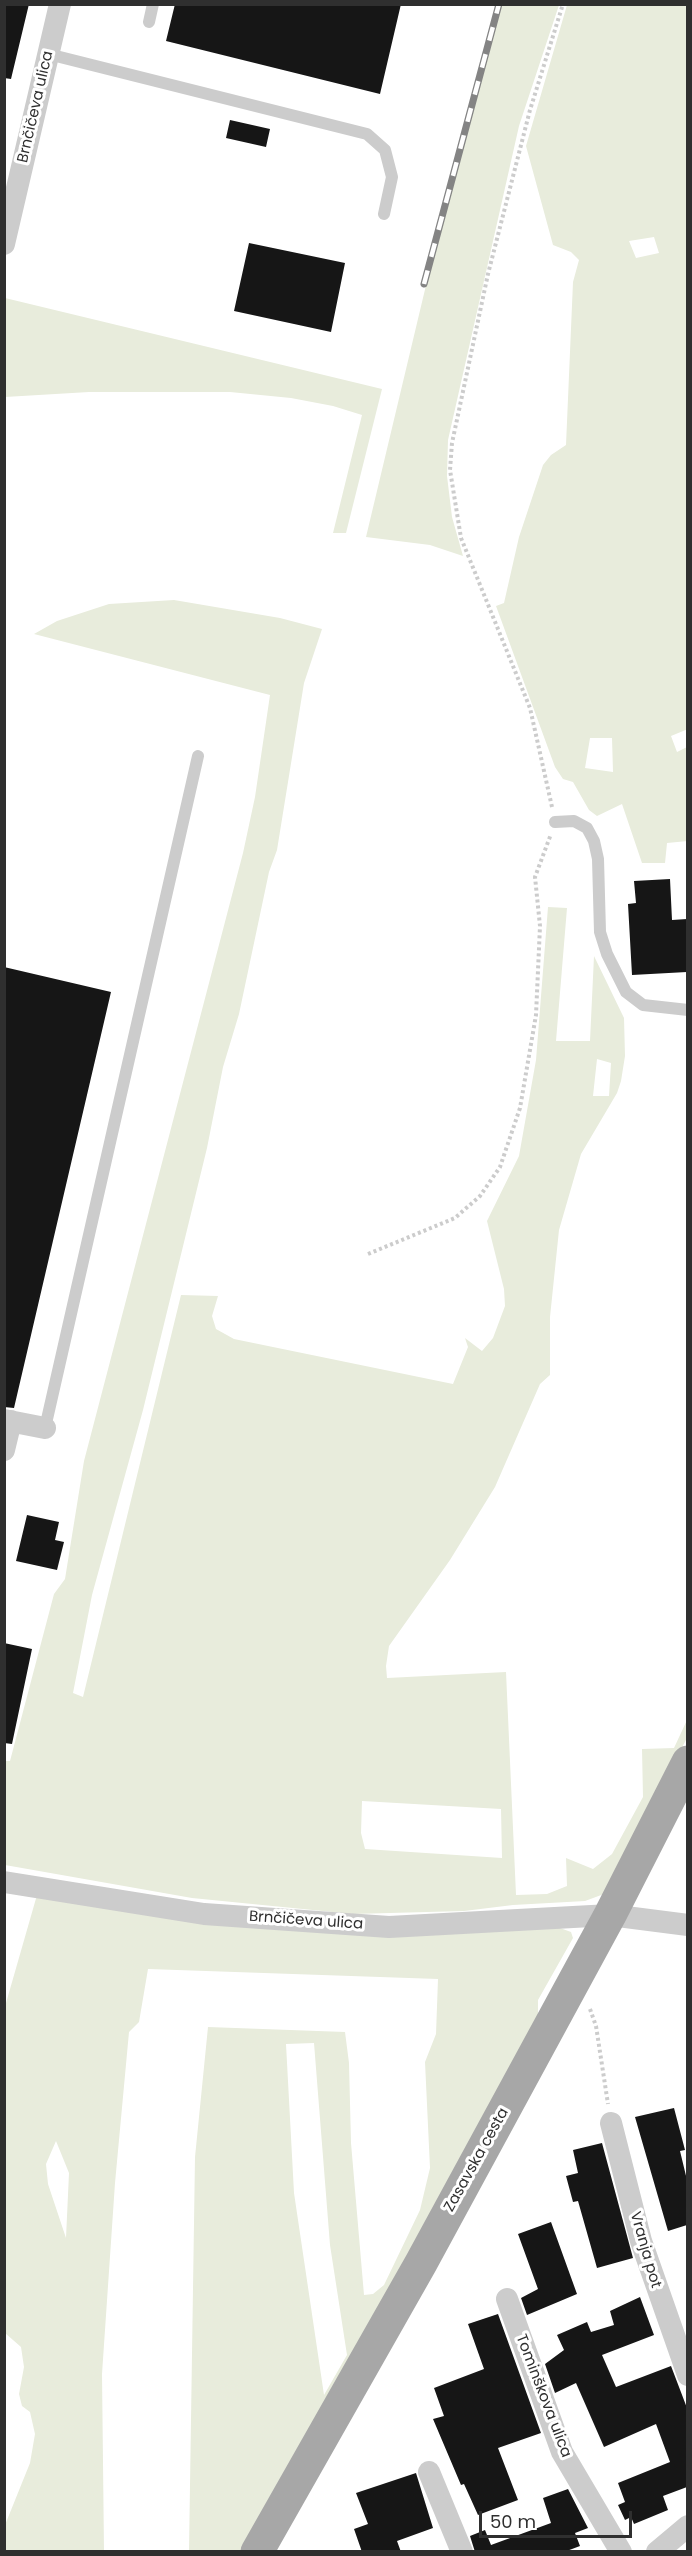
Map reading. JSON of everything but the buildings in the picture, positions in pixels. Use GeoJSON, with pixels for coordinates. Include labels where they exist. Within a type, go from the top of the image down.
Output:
{"type":"FeatureCollection","features":[{"type":"Feature","properties":{"kind":"main road","name":"Zasavska cesta"},"geometry":{"type":"LineString","coordinates":[[256,2552],[421,2263],[610,1915],[687,1762]]}},
{"type":"Feature","properties":{"kind":"street","name":"Brnčičeva ulica"},"geometry":{"type":"LineString","coordinates":[[4,244],[60,4]]}},
{"type":"Feature","properties":{"kind":"street"},"geometry":{"type":"LineString","coordinates":[[4,1450],[8,1420],[45,1428]]}},
{"type":"Feature","properties":{"kind":"street","name":"Brnčičeva ulica"},"geometry":{"type":"LineString","coordinates":[[4,1882],[204,1914],[389,1927],[610,1915],[687,1925]]}},
{"type":"Feature","properties":{"kind":"street","name":"Vranja pot"},"geometry":{"type":"LineString","coordinates":[[611,2123],[641,2241],[687,2375]]}},
{"type":"Feature","properties":{"kind":"street","name":"Tominškova ulica"},"geometry":{"type":"LineString","coordinates":[[507,2299],[562,2452],[621,2552]]}},
{"type":"Feature","properties":{"kind":"street"},"geometry":{"type":"LineString","coordinates":[[429,2472],[462,2552]]}},
{"type":"Feature","properties":{"kind":"street"},"geometry":{"type":"LineString","coordinates":[[657,2552],[687,2526]]}},
{"type":"Feature","properties":{"kind":"lane"},"geometry":{"type":"LineString","coordinates":[[149,22],[153,4]]}},
{"type":"Feature","properties":{"kind":"lane"},"geometry":{"type":"LineString","coordinates":[[48,54],[367,134],[385,150],[392,177],[384,214]]}},
{"type":"Feature","properties":{"kind":"lane"},"geometry":{"type":"LineString","coordinates":[[45,1428],[198,756]]}},
{"type":"Feature","properties":{"kind":"lane"},"geometry":{"type":"LineString","coordinates":[[555,822],[574,821],[587,828],[594,841],[598,859],[600,932],[607,954],[626,992],[643,1005],[687,1010]]}},
{"type":"Feature","properties":{"kind":"path"},"geometry":{"type":"LineString","coordinates":[[368,1254],[455,1218],[480,1196],[500,1167],[520,1108],[536,1015],[540,926],[535,877],[555,822],[530,708],[461,538],[450,470],[452,443],[488,274],[530,110],[563,4]]}},
{"type":"Feature","properties":{"kind":"path"},"geometry":{"type":"LineString","coordinates":[[589,2004],[596,2026],[611,2123]]}},
{"type":"Feature","properties":{"kind":"green space"},"geometry":{"type":"Polygon","coordinates":[[[499,5],[559,5],[519,126],[448,440],[447,476],[452,517],[463,556],[430,545],[366,537],[443,214],[499,5]]]}},
{"type":"Feature","properties":{"kind":"green space"},"geometry":{"type":"Polygon","coordinates":[[[567,5],[687,5],[688,729],[671,736],[677,752],[687,747],[688,841],[667,843],[665,863],[642,863],[622,804],[597,816],[589,810],[573,782],[563,779],[555,767],[496,606],[504,603],[519,537],[543,465],[551,455],[566,445],[573,282],[579,260],[571,252],[553,245],[526,146],[567,5]],[[654,237],[629,241],[636,258],[659,253],[654,237]],[[590,738],[585,768],[613,772],[612,738],[590,738]]]}},
{"type":"Feature","properties":{"kind":"green space"},"geometry":{"type":"Polygon","coordinates":[[[5,298],[382,389],[346,533],[333,533],[362,415],[333,406],[291,398],[230,392],[89,392],[5,397],[5,298]]]}},
{"type":"Feature","properties":{"kind":"green space"},"geometry":{"type":"Polygon","coordinates":[[[174,600],[280,618],[322,629],[304,683],[277,850],[269,872],[239,1014],[223,1067],[207,1148],[143,1410],[92,1595],[73,1693],[83,1697],[181,1295],[218,1296],[212,1316],[216,1329],[234,1339],[453,1384],[468,1347],[465,1338],[482,1351],[493,1338],[505,1306],[504,1289],[487,1221],[519,1156],[536,1060],[548,907],[567,908],[556,1041],[590,1041],[594,956],[624,1018],[625,1056],[621,1081],[617,1093],[581,1154],[559,1230],[550,1317],[550,1375],[540,1384],[495,1487],[450,1560],[389,1646],[386,1666],[387,1678],[506,1672],[516,1895],[547,1894],[567,1886],[566,1858],[593,1869],[612,1854],[643,1797],[642,1749],[674,1748],[687,1720],[687,1738],[604,1894],[585,1901],[513,1905],[464,1911],[353,1914],[192,1898],[5,1865],[4,1761],[10,1761],[54,1594],[65,1579],[84,1461],[243,853],[255,797],[270,695],[34,634],[57,621],[109,604],[174,600]],[[597,1059],[593,1096],[609,1096],[611,1063],[597,1059]],[[362,1801],[361,1833],[365,1849],[502,1858],[501,1809],[362,1801]]]}},
{"type":"Feature","properties":{"kind":"green space"},"geometry":{"type":"Polygon","coordinates":[[[37,1895],[560,1928],[571,1932],[573,1938],[538,2000],[538,2016],[247,2551],[189,2551],[195,2157],[208,2027],[345,2032],[349,2063],[351,2143],[364,2295],[373,2294],[384,2285],[420,2210],[430,2168],[425,2062],[436,2034],[438,1979],[148,1969],[139,2022],[129,2032],[115,2183],[102,2374],[104,2551],[5,2552],[5,2525],[30,2463],[35,2434],[30,2412],[22,2406],[19,2394],[24,2367],[21,2347],[5,2333],[4,2010],[37,1895]],[[314,2043],[286,2044],[294,2193],[324,2395],[347,2355],[330,2245],[314,2043]],[[56,2141],[46,2164],[48,2184],[66,2238],[69,2173],[56,2141]]]}},
{"type":"Feature","properties":{"kind":"railway"},"geometry":{"type":"LineString","coordinates":[[424,284],[499,4]]}}]}
